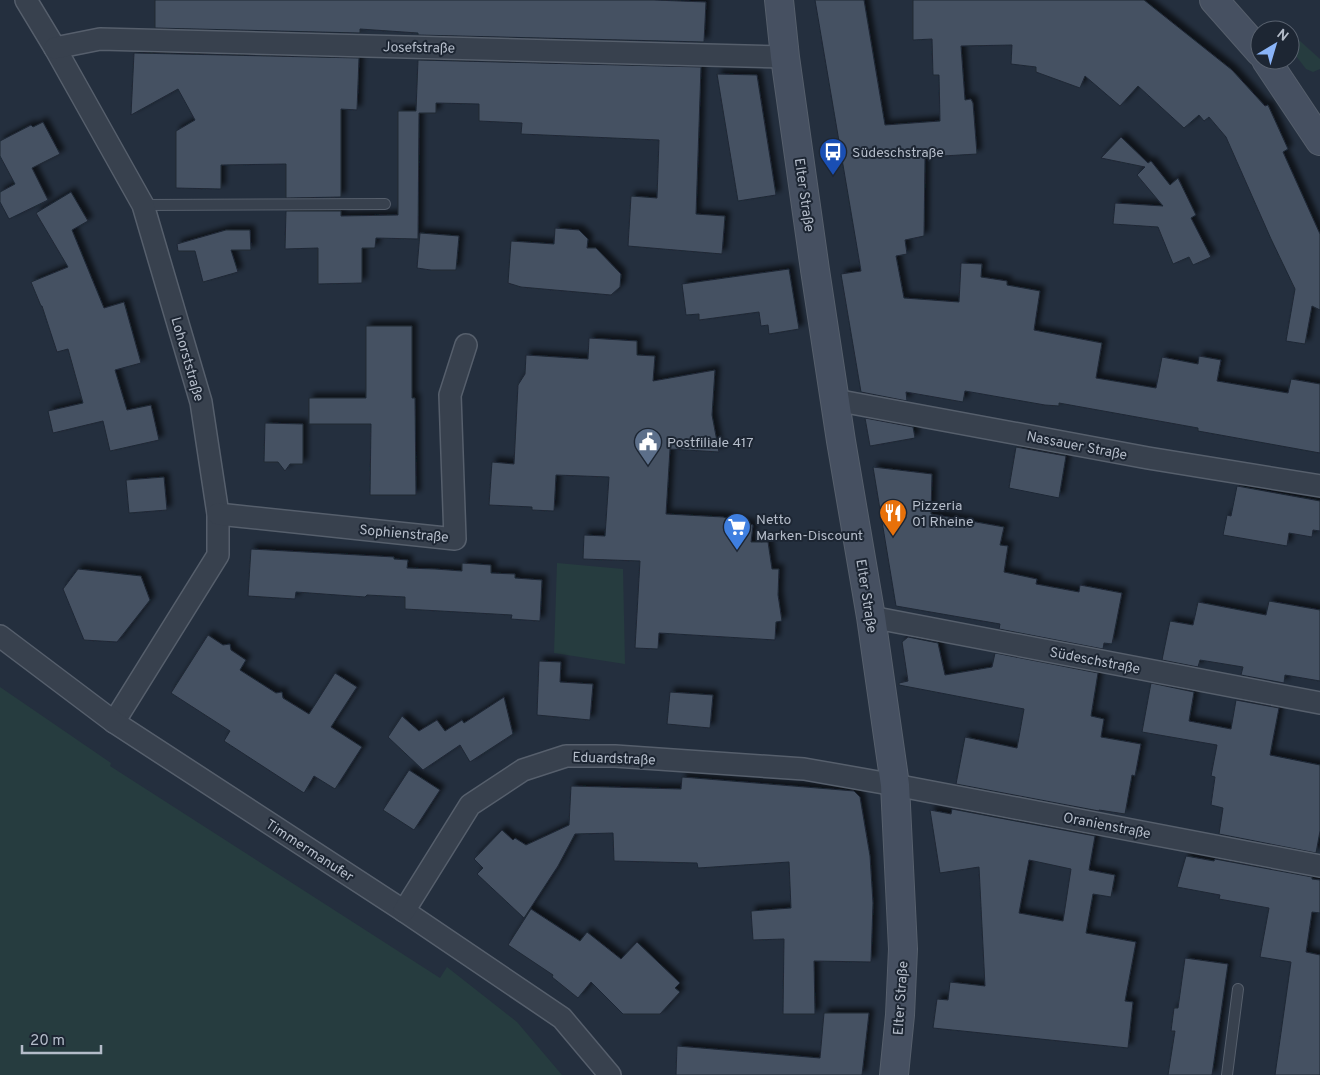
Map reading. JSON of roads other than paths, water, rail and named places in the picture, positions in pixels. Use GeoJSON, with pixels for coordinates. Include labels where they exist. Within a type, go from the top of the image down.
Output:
{"type":"FeatureCollection","features":[{"type":"Feature","properties":{"kind":"main road","name":"Elter Straße"},"geometry":{"type":"LineString","coordinates":[[779,0],[785,56],[835,400],[871,617],[894,785],[903,949],[900,1015],[894,1075]]}},
{"type":"Feature","properties":{"kind":"main road"},"geometry":{"type":"LineString","coordinates":[[1214,0],[1250,41]]}},
{"type":"Feature","properties":{"kind":"main road"},"geometry":{"type":"LineString","coordinates":[[1273,70],[1320,142]]}},
{"type":"Feature","properties":{"kind":"street","name":"Lohorststraße"},"geometry":{"type":"LineString","coordinates":[[26,0],[143,205],[201,402],[218,514],[218,555],[114,722]]}},
{"type":"Feature","properties":{"kind":"street","name":"Josefstraße"},"geometry":{"type":"LineString","coordinates":[[55,48],[100,39],[785,56]]}},
{"type":"Feature","properties":{"kind":"street","name":"Sophienstraße"},"geometry":{"type":"LineString","coordinates":[[218,514],[455,540],[450,395],[466,345]]}},
{"type":"Feature","properties":{"kind":"street","name":"Nassauer Straße"},"geometry":{"type":"LineString","coordinates":[[835,400],[1148,458],[1320,486]]}},
{"type":"Feature","properties":{"kind":"street","name":"Südeschstraße"},"geometry":{"type":"LineString","coordinates":[[871,617],[1320,703]]}},
{"type":"Feature","properties":{"kind":"street","name":"Timmermanufer"},"geometry":{"type":"LineString","coordinates":[[0,636],[114,722],[404,911],[562,1018],[610,1075]]}},
{"type":"Feature","properties":{"kind":"street","name":"Eduardstraße"},"geometry":{"type":"LineString","coordinates":[[404,911],[470,805],[523,770],[566,756],[615,756],[804,769],[894,785]]}},
{"type":"Feature","properties":{"kind":"street","name":"Oranienstraße"},"geometry":{"type":"LineString","coordinates":[[894,785],[1320,866]]}},
{"type":"Feature","properties":{"kind":"lane"},"geometry":{"type":"LineString","coordinates":[[143,205],[385,204]]}},
{"type":"Feature","properties":{"kind":"lane"},"geometry":{"type":"LineString","coordinates":[[1227,1075],[1238,989]]}},
{"type":"Feature","properties":{"kind":"place","name":"Südeschstraße"},"geometry":{"type":"Point","coordinates":[833,176]}},
{"type":"Feature","properties":{"kind":"place","name":"Postfiliale 417"},"geometry":{"type":"Point","coordinates":[648,466]}},
{"type":"Feature","properties":{"kind":"place","name":"Pizzeria 01 Rheine"},"geometry":{"type":"Point","coordinates":[893,537]}},
{"type":"Feature","properties":{"kind":"place","name":"Netto Marken-Discount"},"geometry":{"type":"Point","coordinates":[737,551]}}]}
